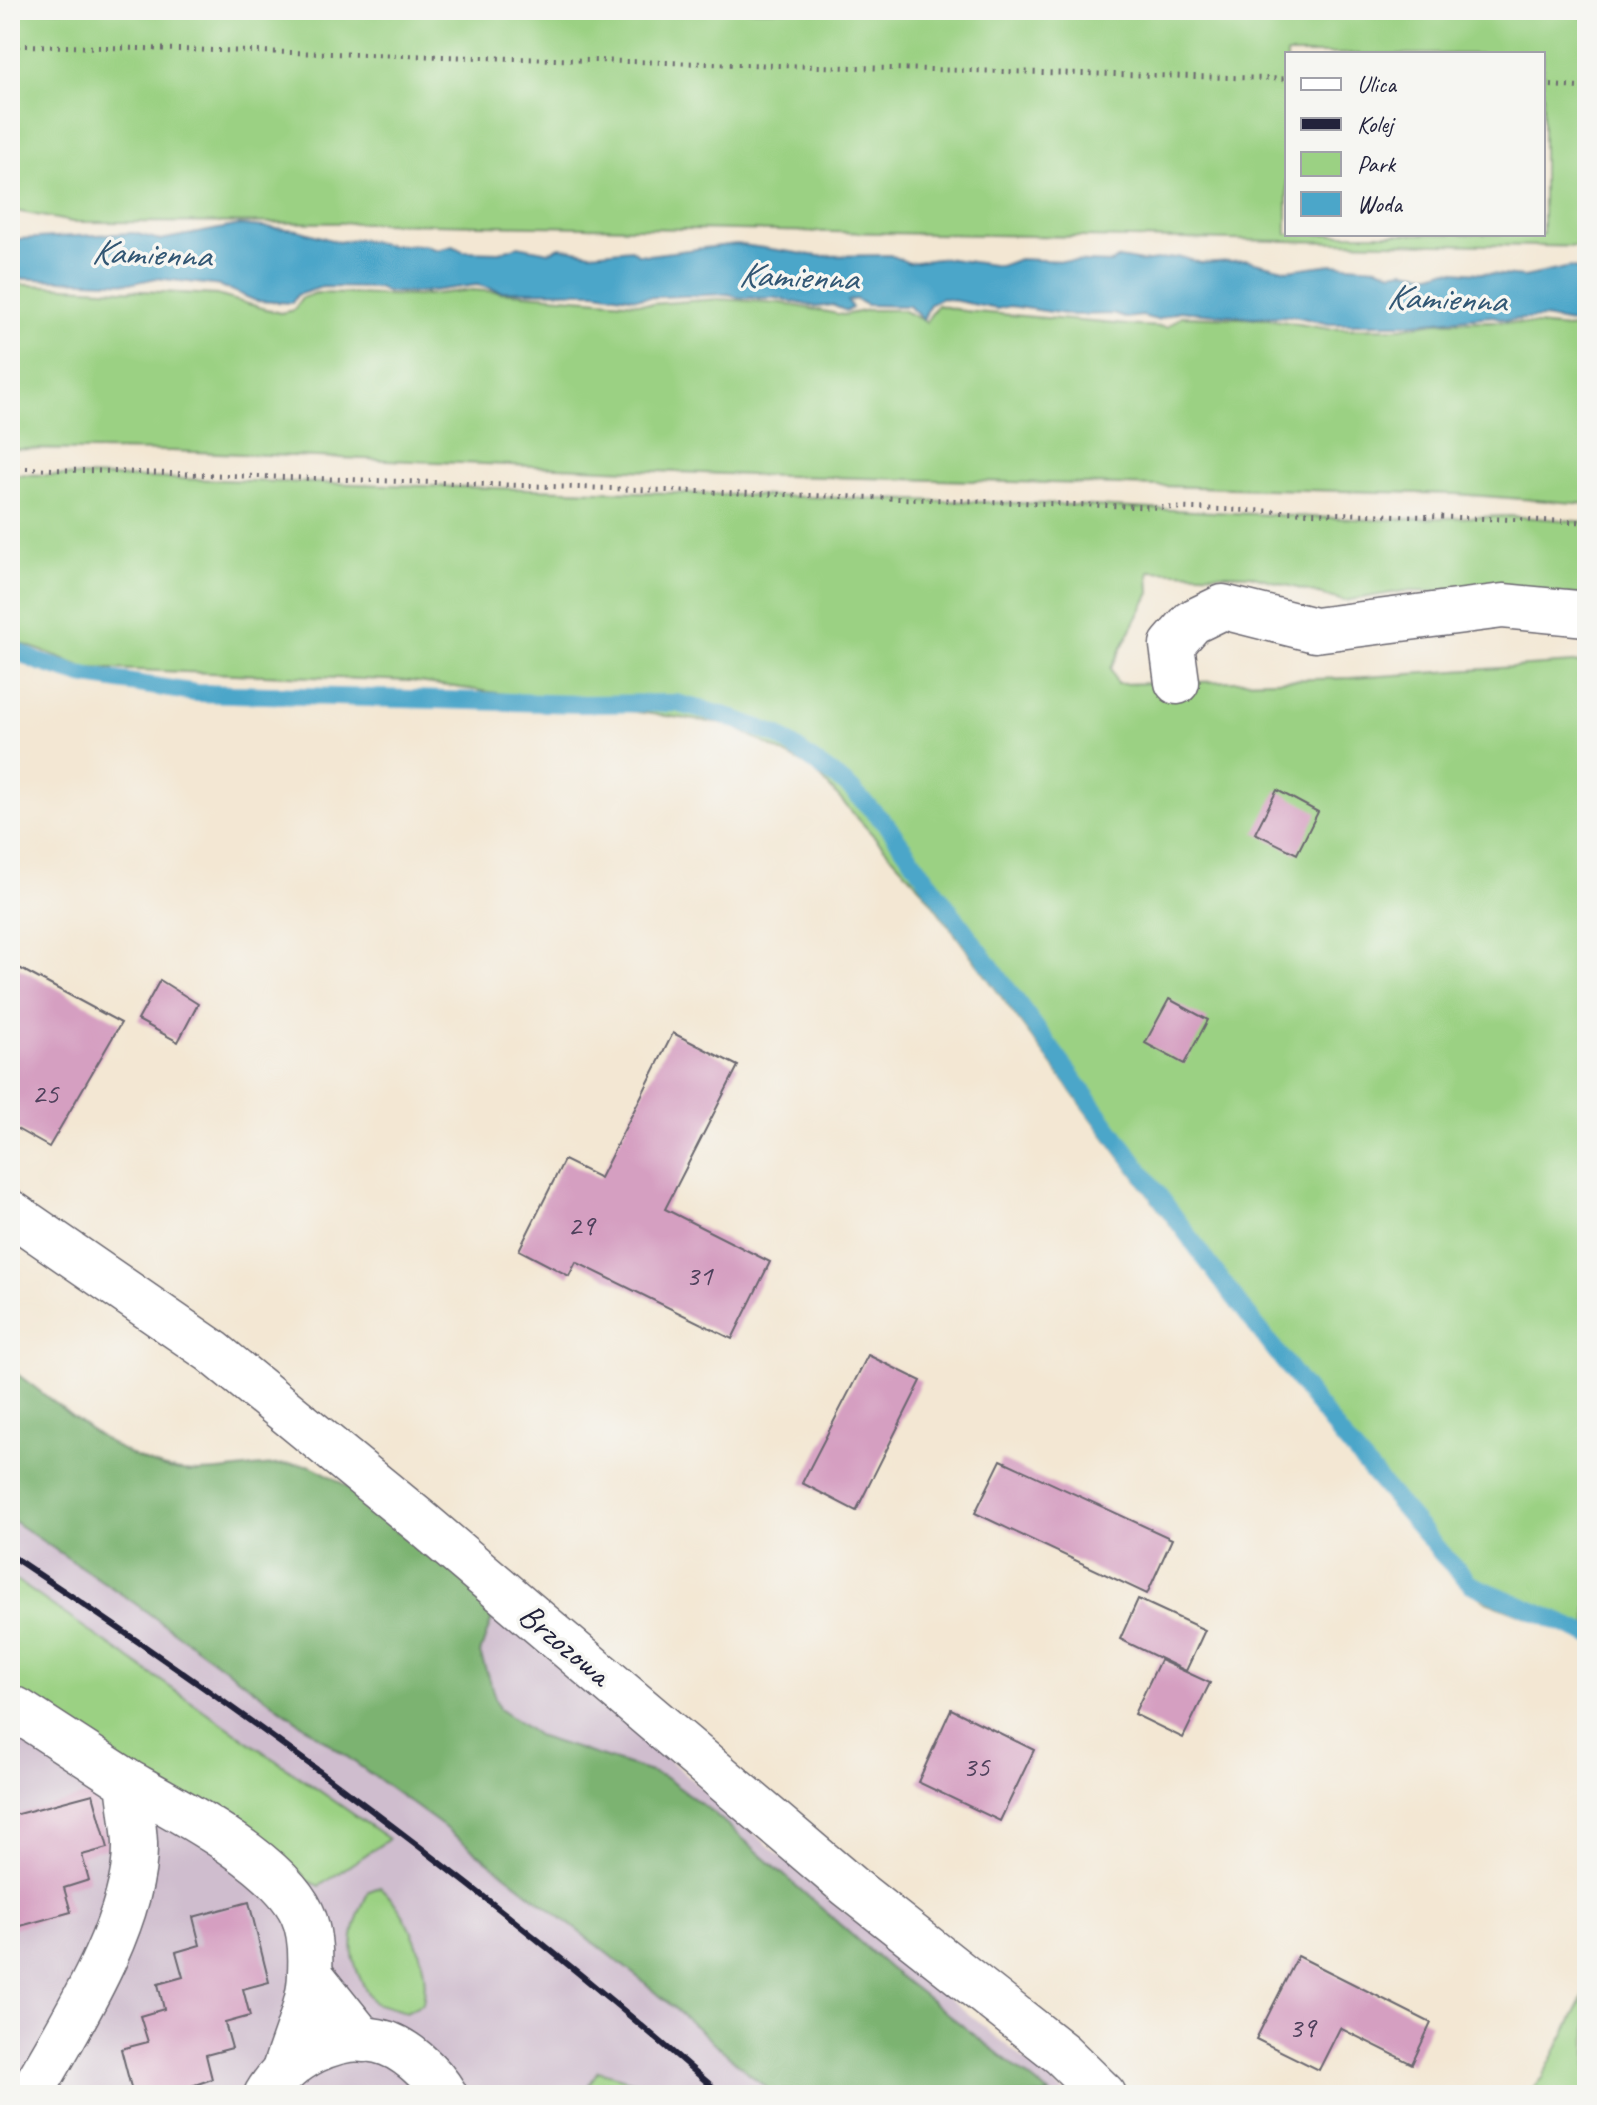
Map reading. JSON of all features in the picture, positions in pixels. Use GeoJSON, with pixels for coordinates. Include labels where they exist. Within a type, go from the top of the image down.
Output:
{"type":"FeatureCollection","features":[{"type":"Feature","properties":{"kind":"street"},"geometry":{"type":"LineString","coordinates":[[1177,682],[1172,645],[1192,622],[1223,607],[1315,630],[1503,606],[1587,614]]}},
{"type":"Feature","properties":{"kind":"street","name":"Brzozowa"},"geometry":{"type":"LineString","coordinates":[[10,1212],[213,1352],[422,1523],[849,1886],[1062,2054],[1104,2095]]}},
{"type":"Feature","properties":{"kind":"street"},"geometry":{"type":"LineString","coordinates":[[12,1713],[183,1811],[284,1885],[306,1924],[311,1975],[275,2081]]}},
{"type":"Feature","properties":{"kind":"street"},"geometry":{"type":"LineString","coordinates":[[30,2095],[109,1950],[125,1903],[135,1845],[128,1782]]}},
{"type":"Feature","properties":{"kind":"street"},"geometry":{"type":"LineString","coordinates":[[311,1975],[363,2040]]}},
{"type":"Feature","properties":{"kind":"street"},"geometry":{"type":"LineString","coordinates":[[275,2081],[328,2046],[363,2040],[381,2041],[406,2055],[446,2095]]}},
{"type":"Feature","properties":{"kind":"path"},"geometry":{"type":"LineString","coordinates":[[10,45],[1285,79]]}},
{"type":"Feature","properties":{"kind":"path"},"geometry":{"type":"LineString","coordinates":[[1545,85],[1587,88]]}},
{"type":"Feature","properties":{"kind":"path"},"geometry":{"type":"LineString","coordinates":[[10,468],[1587,522]]}},
{"type":"Feature","properties":{"kind":"shaded area"},"geometry":{"type":"Polygon","coordinates":[[[10,1451],[228,1599],[504,1618],[863,1927],[1067,2095],[10,2095],[10,1451]]]}},
{"type":"Feature","properties":{"kind":"green space"},"geometry":{"type":"Polygon","coordinates":[[[10,10],[1574,10],[1587,21],[1587,247],[382,223],[72,222],[10,210],[10,10]]]}},
{"type":"Feature","properties":{"kind":"green space"},"geometry":{"type":"Polygon","coordinates":[[[10,284],[217,295],[280,313],[294,310],[302,298],[316,293],[418,296],[472,290],[651,304],[718,299],[781,303],[843,315],[868,310],[902,310],[926,322],[937,305],[964,311],[1138,326],[1167,327],[1181,316],[1268,319],[1329,329],[1401,328],[1435,322],[1494,321],[1587,330],[1587,504],[1456,494],[750,475],[171,451],[10,449],[10,284]]]}},
{"type":"Feature","properties":{"kind":"green space"},"geometry":{"type":"Polygon","coordinates":[[[10,474],[1053,504],[1374,520],[1510,516],[1587,522],[1587,595],[1404,591],[1344,601],[1250,575],[1149,571],[1150,593],[1111,668],[1117,684],[1351,678],[1587,662],[1587,1640],[1486,1601],[1461,1583],[1347,1451],[1172,1227],[921,888],[813,769],[731,725],[411,681],[86,668],[10,639],[10,474]]]}},
{"type":"Feature","properties":{"kind":"green space"},"geometry":{"type":"Polygon","coordinates":[[[10,1369],[101,1437],[141,1459],[162,1467],[198,1472],[307,1465],[389,1514],[458,1565],[478,1589],[493,1616],[480,1653],[499,1709],[540,1737],[663,1776],[715,1814],[889,1968],[1051,2095],[774,2095],[644,1982],[440,1824],[133,1602],[10,1519],[10,1369]]]}},
{"type":"Feature","properties":{"kind":"green space"},"geometry":{"type":"Polygon","coordinates":[[[10,1576],[389,1839],[319,1886],[279,1868],[203,1813],[10,1690],[10,1576]]]}},
{"type":"Feature","properties":{"kind":"green space"},"geometry":{"type":"Polygon","coordinates":[[[380,1887],[400,1911],[421,1956],[425,1988],[423,2003],[406,2012],[374,2003],[354,1961],[353,1935],[361,1907],[369,1891],[380,1887]]]}},
{"type":"Feature","properties":{"kind":"green space"},"geometry":{"type":"Polygon","coordinates":[[[1587,1990],[1587,2095],[1526,2095],[1542,2078],[1587,1990]]]}},
{"type":"Feature","properties":{"kind":"green space"},"geometry":{"type":"Polygon","coordinates":[[[598,2071],[682,2095],[589,2095],[589,2084],[598,2071]]]}},
{"type":"Feature","properties":{"kind":"water","name":"Kamienna"},"geometry":{"type":"Polygon","coordinates":[[[240,225],[298,230],[338,242],[358,239],[389,245],[424,245],[437,250],[453,246],[463,251],[500,252],[518,246],[549,252],[560,247],[591,253],[631,249],[648,255],[736,244],[818,256],[890,255],[909,263],[944,258],[1000,266],[1019,259],[1111,263],[1119,258],[1142,262],[1181,257],[1201,263],[1247,260],[1288,270],[1332,264],[1378,267],[1392,272],[1404,270],[1432,274],[1445,270],[1524,277],[1570,267],[1587,272],[1587,326],[1544,318],[1506,320],[1493,316],[1404,324],[1329,324],[1294,316],[1252,317],[1179,311],[1157,320],[1113,314],[1072,315],[1010,306],[997,309],[942,298],[930,304],[923,320],[909,306],[866,305],[855,299],[848,301],[852,308],[846,311],[832,305],[817,307],[776,298],[739,298],[729,294],[636,298],[596,292],[500,291],[477,285],[416,293],[386,292],[378,288],[322,287],[297,295],[292,303],[256,301],[221,286],[156,278],[134,283],[10,278],[10,233],[17,239],[134,233],[160,240],[240,225]]]}},
{"type":"Feature","properties":{"kind":"building"},"geometry":{"type":"Polygon","coordinates":[[[1277,790],[1318,812],[1297,854],[1255,833],[1277,790]]]}},
{"type":"Feature","properties":{"kind":"building"},"geometry":{"type":"Polygon","coordinates":[[[10,963],[121,1023],[49,1147],[10,1125],[10,963]]]}},
{"type":"Feature","properties":{"kind":"building"},"geometry":{"type":"Polygon","coordinates":[[[160,980],[198,1004],[178,1042],[138,1020],[160,980]]]}},
{"type":"Feature","properties":{"kind":"building"},"geometry":{"type":"Polygon","coordinates":[[[1169,999],[1208,1020],[1184,1064],[1145,1043],[1169,999]]]}},
{"type":"Feature","properties":{"kind":"building"},"geometry":{"type":"Polygon","coordinates":[[[673,1033],[738,1066],[665,1209],[770,1262],[732,1339],[576,1262],[569,1276],[519,1250],[564,1160],[600,1178],[673,1033]]]}},
{"type":"Feature","properties":{"kind":"building"},"geometry":{"type":"Polygon","coordinates":[[[868,1355],[921,1381],[856,1511],[802,1483],[868,1355]]]}},
{"type":"Feature","properties":{"kind":"building"},"geometry":{"type":"Polygon","coordinates":[[[1001,1460],[1172,1539],[1147,1594],[975,1513],[1001,1460]]]}},
{"type":"Feature","properties":{"kind":"building"},"geometry":{"type":"Polygon","coordinates":[[[1138,1599],[1205,1630],[1186,1671],[1120,1639],[1138,1599]]]}},
{"type":"Feature","properties":{"kind":"building"},"geometry":{"type":"Polygon","coordinates":[[[1160,1660],[1210,1683],[1183,1738],[1134,1714],[1160,1660]]]}},
{"type":"Feature","properties":{"kind":"building"},"geometry":{"type":"Polygon","coordinates":[[[951,1709],[1034,1750],[1000,1821],[918,1782],[951,1709]]]}},
{"type":"Feature","properties":{"kind":"building"},"geometry":{"type":"Polygon","coordinates":[[[93,1794],[108,1848],[82,1855],[89,1880],[64,1888],[71,1912],[10,1929],[10,1816],[93,1794]]]}},
{"type":"Feature","properties":{"kind":"building"},"geometry":{"type":"Polygon","coordinates":[[[249,1902],[269,1982],[243,1989],[250,2016],[225,2023],[232,2048],[206,2055],[212,2079],[166,2095],[133,2095],[121,2049],[148,2042],[140,2016],[164,2009],[158,1984],[183,1977],[176,1952],[200,1945],[193,1917],[249,1902]]]}},
{"type":"Feature","properties":{"kind":"building"},"geometry":{"type":"Polygon","coordinates":[[[1298,1956],[1431,2023],[1412,2064],[1340,2028],[1319,2070],[1256,2039],[1298,1956]]]}},
{"type":"Feature","properties":{"kind":"waterway"},"geometry":{"type":"LineString","coordinates":[[10,648],[39,662],[82,675],[196,693],[580,704],[676,703],[726,716],[777,735],[848,786],[887,825],[1218,1276],[1342,1437],[1442,1554],[1471,1584],[1587,1634]]}},
{"type":"Feature","properties":{"kind":"railway"},"geometry":{"type":"LineString","coordinates":[[10,1555],[195,1681],[375,1813],[551,1951],[722,2095]]}}]}
